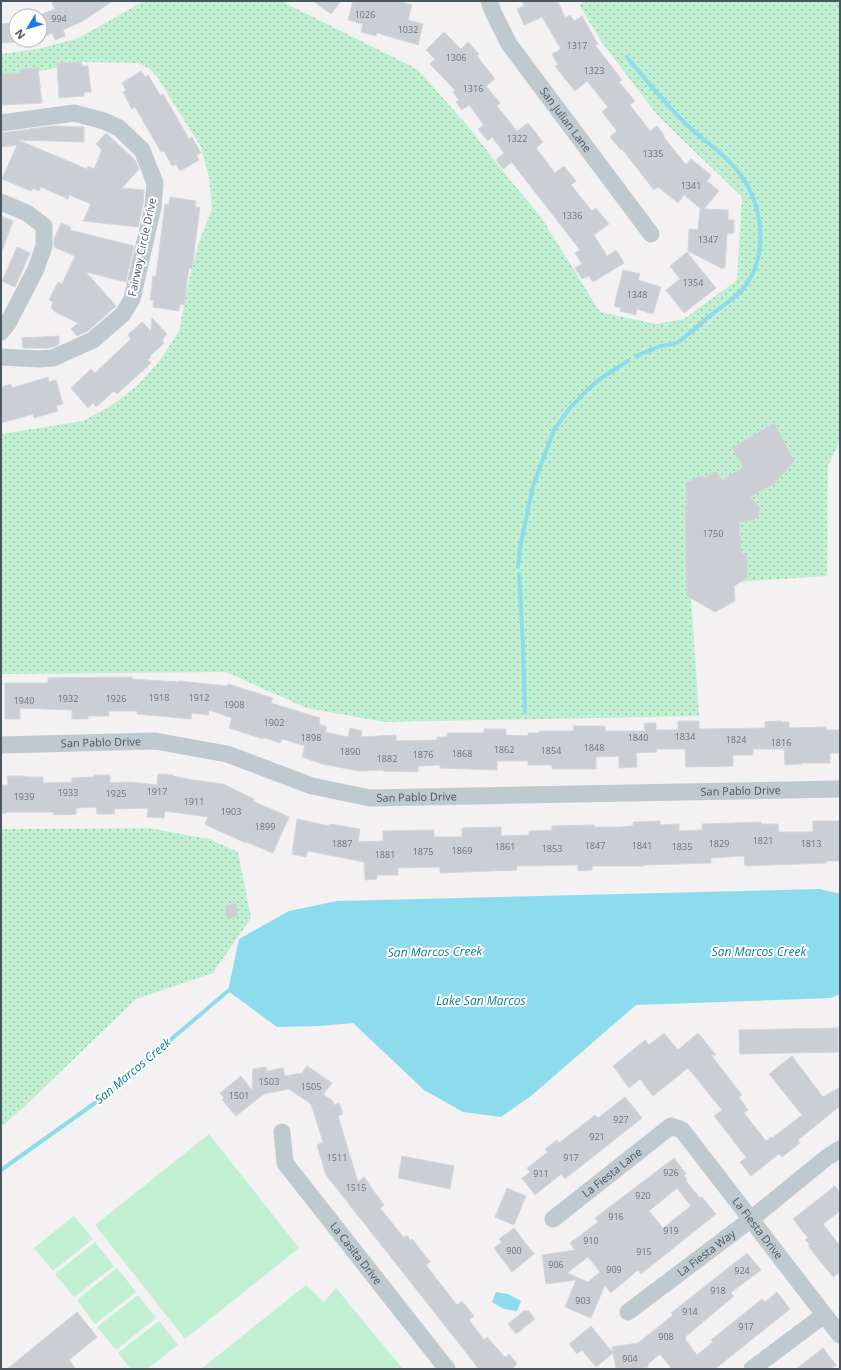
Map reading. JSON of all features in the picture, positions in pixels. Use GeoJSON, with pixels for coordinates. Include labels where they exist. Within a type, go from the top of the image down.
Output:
{"type":"FeatureCollection","features":[{"type":"Feature","properties":{"kind":"street","name":"San Julian Lane"},"geometry":{"type":"LineString","coordinates":[[489,1],[509,44],[651,234]]}},
{"type":"Feature","properties":{"kind":"street","name":"Fairway Circle Drive"},"geometry":{"type":"LineString","coordinates":[[1,123],[74,114],[104,120],[119,128],[142,150],[155,183],[153,207],[132,299],[123,314],[93,340],[53,358],[39,359],[1,357]]}},
{"type":"Feature","properties":{"kind":"street"},"geometry":{"type":"LineString","coordinates":[[1,202],[27,213],[44,226],[44,246],[36,269],[12,316],[1,332]]}},
{"type":"Feature","properties":{"kind":"street","name":"San Pablo Drive"},"geometry":{"type":"LineString","coordinates":[[1,745],[155,741],[227,754],[312,786],[370,798],[840,789]]}},
{"type":"Feature","properties":{"kind":"street","name":"La Fiesta Lane"},"geometry":{"type":"LineString","coordinates":[[553,1219],[671,1126]]}},
{"type":"Feature","properties":{"kind":"street","name":"La Fiesta Drive"},"geometry":{"type":"LineString","coordinates":[[671,1126],[682,1130],[840,1335]]}},
{"type":"Feature","properties":{"kind":"street","name":"La Casita Drive"},"geometry":{"type":"LineString","coordinates":[[282,1132],[285,1162],[447,1369]]}},
{"type":"Feature","properties":{"kind":"street","name":"La Fiesta Way"},"geometry":{"type":"LineString","coordinates":[[628,1312],[750,1220],[826,1158],[840,1149]]}},
{"type":"Feature","properties":{"kind":"street"},"geometry":{"type":"LineString","coordinates":[[752,1369],[824,1315]]}},
{"type":"Feature","properties":{"kind":"green space"},"geometry":{"type":"Polygon","coordinates":[[[144,1],[284,1],[287,4],[417,69],[467,125],[541,217],[600,312],[656,324],[684,319],[737,280],[742,197],[658,116],[603,44],[579,5],[584,1],[840,1],[840,441],[828,466],[827,576],[736,582],[690,581],[699,716],[384,722],[307,708],[226,672],[1,674],[1,434],[83,421],[112,405],[137,386],[160,360],[179,331],[189,280],[200,239],[212,209],[209,177],[201,147],[158,78],[150,69],[138,63],[83,62],[46,70],[3,77],[1,76],[1,54],[48,48],[48,46],[79,38],[144,1]]]}},
{"type":"Feature","properties":{"kind":"green space"},"geometry":{"type":"Polygon","coordinates":[[[149,828],[209,839],[238,852],[251,918],[213,973],[136,999],[25,1106],[1,1127],[1,829],[149,828]]]}},
{"type":"Feature","properties":{"kind":"green space"},"geometry":{"type":"Polygon","coordinates":[[[209,1134],[299,1248],[185,1339],[95,1225],[209,1134]]]}},
{"type":"Feature","properties":{"kind":"green space"},"geometry":{"type":"Polygon","coordinates":[[[74,1216],[93,1239],[53,1271],[34,1248],[74,1216]]]}},
{"type":"Feature","properties":{"kind":"green space"},"geometry":{"type":"Polygon","coordinates":[[[95,1242],[114,1266],[74,1297],[55,1274],[95,1242]]]}},
{"type":"Feature","properties":{"kind":"green space"},"geometry":{"type":"Polygon","coordinates":[[[117,1268],[136,1292],[95,1324],[77,1300],[117,1268]]]}},
{"type":"Feature","properties":{"kind":"green space"},"geometry":{"type":"Polygon","coordinates":[[[306,1285],[324,1302],[336,1288],[403,1369],[201,1369],[306,1285]]]}},
{"type":"Feature","properties":{"kind":"green space"},"geometry":{"type":"Polygon","coordinates":[[[138,1295],[156,1318],[116,1350],[97,1327],[138,1295]]]}},
{"type":"Feature","properties":{"kind":"green space"},"geometry":{"type":"Polygon","coordinates":[[[159,1321],[178,1345],[147,1369],[131,1369],[118,1353],[159,1321]]]}},
{"type":"Feature","properties":{"kind":"water","name":"Lake San Marcos"},"geometry":{"type":"Polygon","coordinates":[[[820,889],[840,894],[840,994],[831,998],[636,1005],[531,1096],[501,1117],[463,1112],[424,1090],[353,1023],[319,1026],[277,1027],[228,991],[239,939],[289,911],[337,901],[820,889]]]}},
{"type":"Feature","properties":{"kind":"water"},"geometry":{"type":"Polygon","coordinates":[[[496,1292],[508,1294],[521,1301],[517,1311],[504,1309],[492,1302],[496,1292]]]}},
{"type":"Feature","properties":{"kind":"building"},"geometry":{"type":"Polygon","coordinates":[[[51,1],[113,1],[81,22],[63,30],[65,36],[55,40],[52,33],[48,35],[48,12],[55,9],[51,1]]]}},
{"type":"Feature","properties":{"kind":"building"},"geometry":{"type":"Polygon","coordinates":[[[313,1],[341,1],[331,14],[313,1]]]}},
{"type":"Feature","properties":{"kind":"building"},"geometry":{"type":"Polygon","coordinates":[[[353,1],[399,1],[412,5],[408,20],[423,24],[418,45],[377,33],[376,36],[361,32],[363,24],[348,20],[353,1]]]}},
{"type":"Feature","properties":{"kind":"building"},"geometry":{"type":"Polygon","coordinates":[[[522,1],[558,1],[565,18],[570,15],[574,21],[582,16],[598,44],[595,45],[622,80],[619,82],[635,101],[630,105],[650,131],[657,126],[686,165],[691,159],[711,175],[707,181],[719,191],[704,209],[728,210],[728,220],[734,220],[734,233],[727,234],[725,268],[723,267],[723,269],[688,251],[689,229],[698,230],[701,209],[684,195],[678,203],[658,187],[654,190],[622,149],[621,150],[610,137],[617,131],[602,112],[608,107],[587,81],[575,91],[555,66],[558,65],[552,54],[561,49],[542,17],[524,25],[517,9],[524,6],[522,1]]]}},
{"type":"Feature","properties":{"kind":"building"},"geometry":{"type":"Polygon","coordinates":[[[1,24],[8,24],[8,43],[1,43],[1,24]]]}},
{"type":"Feature","properties":{"kind":"building"},"geometry":{"type":"Polygon","coordinates":[[[444,32],[461,49],[468,42],[479,54],[477,56],[495,79],[486,86],[500,103],[497,106],[517,131],[528,123],[543,142],[536,148],[555,173],[564,166],[576,181],[571,185],[592,211],[596,208],[609,224],[594,235],[607,256],[616,250],[624,263],[593,282],[589,276],[582,279],[575,268],[582,264],[575,253],[580,250],[512,162],[503,169],[496,160],[504,153],[492,137],[488,141],[478,129],[484,125],[469,105],[462,110],[456,102],[459,100],[453,92],[455,90],[430,64],[435,59],[426,50],[444,32]]]}},
{"type":"Feature","properties":{"kind":"building"},"geometry":{"type":"Polygon","coordinates":[[[81,62],[82,66],[88,66],[91,92],[84,92],[84,96],[59,98],[57,63],[81,62]]]}},
{"type":"Feature","properties":{"kind":"building"},"geometry":{"type":"Polygon","coordinates":[[[38,68],[42,103],[1,105],[1,74],[21,73],[20,69],[38,68]]]}},
{"type":"Feature","properties":{"kind":"building"},"geometry":{"type":"Polygon","coordinates":[[[141,71],[145,77],[148,75],[160,95],[163,94],[189,139],[192,137],[201,153],[196,155],[199,160],[180,171],[176,164],[172,166],[164,151],[161,152],[135,107],[132,109],[123,92],[126,90],[122,83],[141,71]]]}},
{"type":"Feature","properties":{"kind":"building"},"geometry":{"type":"Polygon","coordinates":[[[52,126],[84,127],[84,142],[18,140],[87,169],[88,166],[94,169],[102,150],[96,144],[106,133],[135,160],[139,169],[122,188],[144,190],[143,205],[138,227],[83,221],[91,204],[69,195],[68,199],[41,187],[39,191],[33,188],[31,191],[2,179],[17,145],[1,147],[1,133],[52,126]]]}},
{"type":"Feature","properties":{"kind":"building"},"geometry":{"type":"Polygon","coordinates":[[[170,197],[196,201],[195,207],[200,207],[192,269],[189,268],[184,305],[180,304],[179,311],[153,307],[154,300],[150,300],[153,276],[156,276],[165,204],[169,204],[170,197]]]}},
{"type":"Feature","properties":{"kind":"building"},"geometry":{"type":"Polygon","coordinates":[[[1,216],[13,221],[2,251],[1,251],[1,216]]]}},
{"type":"Feature","properties":{"kind":"building"},"geometry":{"type":"Polygon","coordinates":[[[61,223],[71,227],[70,230],[134,246],[126,282],[86,272],[116,306],[88,331],[77,336],[71,329],[78,323],[55,312],[51,307],[53,302],[49,300],[58,282],[62,284],[75,256],[54,247],[54,239],[61,223]]]}},
{"type":"Feature","properties":{"kind":"building"},"geometry":{"type":"Polygon","coordinates":[[[17,247],[30,253],[15,287],[2,281],[17,247]]]}},
{"type":"Feature","properties":{"kind":"building"},"geometry":{"type":"Polygon","coordinates":[[[687,252],[716,288],[684,313],[666,290],[680,279],[670,266],[687,252]]]}},
{"type":"Feature","properties":{"kind":"building"},"geometry":{"type":"Polygon","coordinates":[[[623,270],[640,274],[638,280],[661,287],[653,314],[637,309],[636,315],[620,311],[621,308],[614,306],[623,270]]]}},
{"type":"Feature","properties":{"kind":"building"},"geometry":{"type":"Polygon","coordinates":[[[152,318],[167,334],[162,340],[164,343],[150,356],[151,357],[148,360],[151,363],[117,394],[114,391],[96,407],[93,403],[88,408],[71,388],[91,369],[95,373],[131,339],[128,335],[142,322],[151,331],[152,318]]]}},
{"type":"Feature","properties":{"kind":"building"},"geometry":{"type":"Polygon","coordinates":[[[59,336],[59,344],[51,348],[23,348],[22,338],[59,336]]]}},
{"type":"Feature","properties":{"kind":"building"},"geometry":{"type":"Polygon","coordinates":[[[48,377],[49,382],[56,380],[63,404],[56,406],[58,411],[34,418],[33,414],[1,423],[1,387],[11,384],[12,388],[48,377]]]}},
{"type":"Feature","properties":{"kind":"building"},"geometry":{"type":"Polygon","coordinates":[[[774,423],[794,461],[775,483],[750,497],[760,507],[759,515],[754,520],[739,522],[741,552],[747,556],[748,577],[734,586],[735,601],[715,612],[687,596],[685,506],[687,506],[686,483],[700,476],[705,478],[716,471],[722,480],[744,467],[732,448],[774,423]]]}},
{"type":"Feature","properties":{"kind":"building"},"geometry":{"type":"Polygon","coordinates":[[[132,677],[132,679],[179,681],[227,686],[228,684],[273,698],[271,703],[320,718],[319,724],[327,727],[325,732],[348,737],[350,728],[362,731],[361,737],[396,735],[396,741],[437,740],[437,737],[447,737],[447,733],[484,733],[484,729],[506,729],[506,735],[528,736],[528,733],[539,733],[539,731],[574,731],[573,726],[605,726],[605,731],[645,731],[644,723],[656,723],[656,730],[678,730],[678,721],[699,721],[699,729],[765,728],[765,722],[781,721],[780,722],[789,722],[789,728],[826,727],[826,730],[840,730],[840,753],[830,753],[830,763],[801,763],[785,765],[784,749],[753,749],[753,755],[733,755],[733,766],[686,767],[685,749],[656,749],[657,752],[636,753],[637,767],[619,768],[619,756],[596,757],[596,769],[552,769],[552,765],[528,765],[528,761],[497,761],[497,770],[440,768],[440,765],[418,766],[418,772],[383,770],[359,771],[322,764],[302,757],[305,746],[282,739],[280,743],[263,737],[263,739],[229,728],[232,718],[209,710],[208,715],[192,713],[191,719],[137,714],[137,711],[109,711],[109,716],[88,716],[88,719],[72,719],[72,710],[20,708],[20,719],[5,719],[5,683],[48,683],[48,678],[132,677]]]}},
{"type":"Feature","properties":{"kind":"building"},"geometry":{"type":"Polygon","coordinates":[[[158,774],[173,775],[193,780],[223,784],[254,799],[253,801],[289,817],[273,853],[208,826],[205,824],[208,817],[165,811],[164,818],[147,817],[148,808],[114,809],[115,814],[97,814],[96,807],[76,808],[76,814],[54,815],[54,812],[9,812],[1,814],[1,785],[8,785],[7,776],[43,777],[43,783],[72,782],[72,778],[94,777],[94,775],[110,775],[110,783],[131,782],[157,785],[158,774]]]}},
{"type":"Feature","properties":{"kind":"building"},"geometry":{"type":"Polygon","coordinates":[[[297,819],[329,826],[330,824],[360,829],[358,842],[383,841],[383,831],[434,830],[434,837],[462,837],[462,828],[501,827],[501,836],[529,835],[529,831],[552,830],[552,826],[594,825],[594,827],[619,827],[633,826],[633,822],[660,821],[660,825],[679,824],[679,831],[702,830],[702,824],[761,822],[761,824],[778,824],[779,832],[813,832],[813,821],[840,821],[840,861],[826,861],[826,863],[745,866],[744,856],[711,858],[711,863],[644,866],[592,866],[592,870],[578,871],[578,865],[516,866],[517,870],[440,873],[440,867],[398,868],[398,875],[377,875],[377,879],[365,880],[364,862],[308,851],[306,857],[292,854],[297,819]]]}},
{"type":"Feature","properties":{"kind":"building"},"geometry":{"type":"Polygon","coordinates":[[[236,903],[238,916],[227,918],[225,906],[236,903]]]}},
{"type":"Feature","properties":{"kind":"building"},"geometry":{"type":"Polygon","coordinates":[[[838,1028],[838,1052],[740,1054],[739,1030],[838,1028]]]}},
{"type":"Feature","properties":{"kind":"building"},"geometry":{"type":"Polygon","coordinates":[[[664,1033],[678,1050],[698,1033],[716,1055],[711,1055],[742,1095],[739,1097],[748,1110],[744,1113],[766,1141],[802,1115],[769,1074],[792,1056],[823,1097],[840,1087],[840,1106],[798,1140],[800,1143],[782,1157],[779,1154],[751,1176],[740,1162],[746,1157],[714,1116],[722,1110],[688,1068],[653,1096],[640,1079],[629,1088],[613,1066],[645,1040],[649,1045],[664,1033]]]}},
{"type":"Feature","properties":{"kind":"building"},"geometry":{"type":"Polygon","coordinates":[[[307,1066],[332,1083],[323,1095],[332,1100],[334,1105],[339,1103],[343,1114],[338,1116],[358,1182],[364,1177],[384,1205],[380,1208],[404,1238],[407,1235],[410,1240],[412,1239],[430,1262],[426,1265],[457,1305],[462,1301],[474,1316],[469,1320],[484,1340],[487,1337],[505,1357],[509,1354],[517,1364],[512,1369],[479,1369],[326,1175],[317,1145],[323,1142],[311,1104],[289,1089],[264,1094],[236,1116],[222,1099],[224,1098],[220,1093],[241,1076],[252,1090],[253,1069],[266,1067],[267,1071],[283,1068],[285,1076],[302,1073],[307,1066]]]}},
{"type":"Feature","properties":{"kind":"building"},"geometry":{"type":"Polygon","coordinates":[[[625,1097],[642,1118],[565,1179],[561,1174],[535,1195],[522,1178],[530,1172],[527,1168],[548,1152],[545,1149],[557,1140],[559,1143],[595,1115],[598,1118],[625,1097]]]}},
{"type":"Feature","properties":{"kind":"building"},"geometry":{"type":"Polygon","coordinates":[[[402,1156],[454,1166],[450,1189],[398,1178],[402,1156]]]}},
{"type":"Feature","properties":{"kind":"building"},"geometry":{"type":"Polygon","coordinates":[[[674,1158],[686,1174],[684,1176],[687,1180],[686,1181],[716,1214],[641,1274],[638,1270],[611,1293],[605,1285],[591,1318],[565,1307],[576,1280],[546,1284],[542,1255],[575,1250],[570,1243],[598,1222],[595,1218],[674,1158]],[[677,1188],[649,1211],[663,1228],[691,1206],[677,1188]],[[588,1257],[567,1273],[588,1282],[600,1272],[588,1257]]]}},
{"type":"Feature","properties":{"kind":"building"},"geometry":{"type":"Polygon","coordinates":[[[835,1186],[840,1193],[840,1211],[823,1224],[840,1246],[840,1272],[833,1277],[808,1246],[810,1245],[805,1240],[808,1238],[793,1219],[835,1186]]]}},
{"type":"Feature","properties":{"kind":"building"},"geometry":{"type":"Polygon","coordinates":[[[507,1188],[526,1196],[514,1225],[495,1217],[507,1188]]]}},
{"type":"Feature","properties":{"kind":"building"},"geometry":{"type":"Polygon","coordinates":[[[514,1228],[534,1254],[512,1272],[494,1248],[502,1242],[499,1239],[514,1228]]]}},
{"type":"Feature","properties":{"kind":"building"},"geometry":{"type":"Polygon","coordinates":[[[747,1253],[761,1270],[733,1291],[731,1293],[734,1296],[685,1337],[697,1355],[713,1342],[711,1340],[762,1299],[765,1302],[777,1292],[790,1309],[715,1369],[672,1369],[660,1354],[648,1364],[648,1367],[637,1369],[616,1369],[612,1347],[638,1343],[673,1315],[671,1313],[747,1253]]]}},
{"type":"Feature","properties":{"kind":"building"},"geometry":{"type":"Polygon","coordinates":[[[525,1310],[528,1310],[535,1319],[516,1334],[508,1324],[525,1310]]]}},
{"type":"Feature","properties":{"kind":"building"},"geometry":{"type":"Polygon","coordinates":[[[77,1312],[97,1337],[69,1360],[76,1369],[7,1369],[77,1312]]]}},
{"type":"Feature","properties":{"kind":"building"},"geometry":{"type":"Polygon","coordinates":[[[591,1326],[613,1353],[596,1367],[582,1350],[577,1354],[569,1344],[591,1326]]]}},
{"type":"Feature","properties":{"kind":"building"},"geometry":{"type":"Polygon","coordinates":[[[823,1348],[836,1365],[830,1369],[796,1369],[823,1348]]]}},
{"type":"Feature","properties":{"kind":"waterway"},"geometry":{"type":"LineString","coordinates":[[627,57],[679,117],[736,169],[749,189],[755,202],[760,231],[758,259],[753,273],[743,289],[681,340],[636,356]]}},
{"type":"Feature","properties":{"kind":"waterway"},"geometry":{"type":"LineString","coordinates":[[518,567],[520,548],[533,486],[554,430],[569,409],[586,391],[600,379],[628,361]]}},
{"type":"Feature","properties":{"kind":"waterway"},"geometry":{"type":"LineString","coordinates":[[519,574],[525,712]]}},
{"type":"Feature","properties":{"kind":"waterway","name":"San Marcos Creek"},"geometry":{"type":"LineString","coordinates":[[1,1170],[102,1098],[228,991],[233,990]]}}]}
